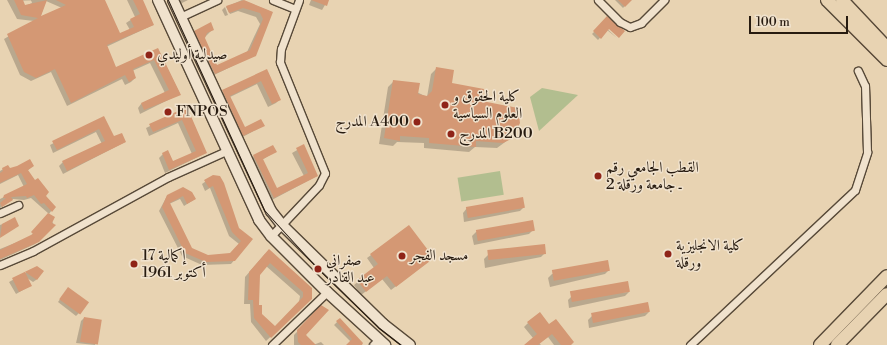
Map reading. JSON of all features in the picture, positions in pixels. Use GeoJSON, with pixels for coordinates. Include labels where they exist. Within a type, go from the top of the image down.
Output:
{"type":"FeatureCollection","features":[{"type":"Feature","properties":{"kind":"highway"},"geometry":{"type":"LineString","coordinates":[[828,0],[887,40]]}},
{"type":"Feature","properties":{"kind":"highway"},"geometry":{"type":"LineString","coordinates":[[842,0],[850,16],[887,70]]}},
{"type":"Feature","properties":{"kind":"highway"},"geometry":{"type":"LineString","coordinates":[[850,16],[887,48]]}},
{"type":"Feature","properties":{"kind":"highway"},"geometry":{"type":"LineString","coordinates":[[850,16],[887,60]]}},
{"type":"Feature","properties":{"kind":"highway"},"geometry":{"type":"LineString","coordinates":[[820,345],[885,278]]}},
{"type":"Feature","properties":{"kind":"highway"},"geometry":{"type":"LineString","coordinates":[[837,345],[887,294]]}},
{"type":"Feature","properties":{"kind":"street"},"geometry":{"type":"LineString","coordinates":[[158,0],[226,151],[259,220],[271,236],[378,343]]}},
{"type":"Feature","properties":{"kind":"street"},"geometry":{"type":"LineString","coordinates":[[173,0],[271,211],[282,225],[383,324],[410,345]]}},
{"type":"Feature","properties":{"kind":"street"},"geometry":{"type":"LineString","coordinates":[[180,17],[217,0]]}},
{"type":"Feature","properties":{"kind":"street"},"geometry":{"type":"LineString","coordinates":[[273,0],[295,9]]}},
{"type":"Feature","properties":{"kind":"street"},"geometry":{"type":"LineString","coordinates":[[271,236],[323,180],[325,173],[280,62],[281,49],[299,0]]}},
{"type":"Feature","properties":{"kind":"street"},"geometry":{"type":"LineString","coordinates":[[598,0],[620,22],[630,27],[641,23],[664,0]]}},
{"type":"Feature","properties":{"kind":"street"},"geometry":{"type":"LineString","coordinates":[[690,345],[855,190],[867,152],[865,86],[858,70]]}},
{"type":"Feature","properties":{"kind":"street"},"geometry":{"type":"LineString","coordinates":[[0,265],[33,251],[168,177],[226,151]]}},
{"type":"Feature","properties":{"kind":"street"},"geometry":{"type":"LineString","coordinates":[[0,213],[18,204]]}},
{"type":"Feature","properties":{"kind":"street"},"geometry":{"type":"LineString","coordinates":[[272,345],[327,292]]}},
{"type":"Feature","properties":{"kind":"green space"},"geometry":{"type":"Polygon","coordinates":[[[542,88],[578,95],[539,131],[530,97],[542,88]]]}},
{"type":"Feature","properties":{"kind":"green space"},"geometry":{"type":"Polygon","coordinates":[[[500,171],[504,195],[461,201],[458,178],[500,171]]]}},
{"type":"Feature","properties":{"kind":"building"},"geometry":{"type":"Polygon","coordinates":[[[14,0],[23,0],[25,5],[47,0],[41,16],[66,5],[56,0],[105,0],[120,33],[134,27],[130,19],[140,14],[133,0],[143,0],[154,25],[107,45],[116,67],[158,48],[181,95],[144,110],[141,103],[169,90],[154,60],[133,69],[136,78],[129,82],[125,75],[71,103],[55,69],[36,78],[24,72],[7,34],[38,18],[21,15],[14,0]]]}},
{"type":"Feature","properties":{"kind":"building"},"geometry":{"type":"Polygon","coordinates":[[[244,0],[273,12],[256,56],[215,74],[194,31],[211,22],[214,30],[207,33],[205,38],[217,65],[250,50],[263,19],[260,13],[243,8],[229,13],[226,6],[244,0]]]}},
{"type":"Feature","properties":{"kind":"building"},"geometry":{"type":"Polygon","coordinates":[[[311,0],[329,0],[327,6],[311,0]]]}},
{"type":"Feature","properties":{"kind":"building"},"geometry":{"type":"Polygon","coordinates":[[[618,0],[632,0],[625,7],[618,0]]]}},
{"type":"Feature","properties":{"kind":"building"},"geometry":{"type":"Polygon","coordinates":[[[607,16],[625,31],[619,38],[609,29],[601,39],[593,31],[607,16]]]}},
{"type":"Feature","properties":{"kind":"building","name":"كلية الحقوق و العلوم السياسية"},"geometry":{"type":"Polygon","coordinates":[[[436,67],[454,70],[452,83],[484,89],[482,101],[518,108],[520,123],[513,138],[503,143],[476,141],[476,147],[429,143],[429,138],[400,136],[400,141],[384,138],[393,80],[420,83],[418,94],[427,96],[432,91],[436,67]]]}},
{"type":"Feature","properties":{"kind":"building"},"geometry":{"type":"Polygon","coordinates":[[[267,69],[281,100],[272,104],[261,81],[230,96],[245,127],[261,119],[265,126],[243,136],[222,90],[267,69]]]}},
{"type":"Feature","properties":{"kind":"building"},"geometry":{"type":"Polygon","coordinates":[[[187,107],[207,153],[169,170],[162,153],[168,150],[173,161],[196,151],[182,120],[153,132],[149,124],[187,107]]]}},
{"type":"Feature","properties":{"kind":"building"},"geometry":{"type":"Polygon","coordinates":[[[104,116],[114,136],[122,133],[126,142],[67,171],[62,161],[105,141],[99,129],[57,150],[52,141],[104,116]]]}},
{"type":"Feature","properties":{"kind":"building"},"geometry":{"type":"Polygon","coordinates":[[[304,144],[318,176],[274,198],[253,155],[273,145],[277,152],[263,159],[277,188],[308,173],[296,148],[304,144]]]}},
{"type":"Feature","properties":{"kind":"building"},"geometry":{"type":"Polygon","coordinates":[[[30,159],[34,166],[28,170],[35,180],[38,178],[49,192],[46,196],[56,207],[52,212],[44,203],[41,204],[34,195],[27,198],[26,196],[11,197],[13,200],[2,207],[0,203],[6,198],[3,198],[4,195],[27,184],[21,173],[0,183],[0,173],[3,171],[2,168],[8,165],[10,168],[17,166],[30,159]]]}},
{"type":"Feature","properties":{"kind":"building"},"geometry":{"type":"Polygon","coordinates":[[[213,175],[220,176],[224,183],[239,228],[253,239],[235,261],[206,262],[185,253],[162,207],[167,195],[183,187],[192,192],[196,199],[187,204],[183,196],[170,203],[192,248],[208,255],[230,253],[241,241],[232,232],[213,186],[209,188],[204,180],[213,175]]]}},
{"type":"Feature","properties":{"kind":"building"},"geometry":{"type":"Polygon","coordinates":[[[523,197],[525,208],[468,218],[466,207],[523,197]]]}},
{"type":"Feature","properties":{"kind":"building"},"geometry":{"type":"Polygon","coordinates":[[[48,213],[55,217],[52,223],[56,225],[39,242],[0,259],[0,250],[33,234],[31,232],[48,213]]]}},
{"type":"Feature","properties":{"kind":"building"},"geometry":{"type":"Polygon","coordinates":[[[15,217],[19,226],[0,238],[2,224],[15,217]]]}},
{"type":"Feature","properties":{"kind":"building"},"geometry":{"type":"Polygon","coordinates":[[[533,220],[535,231],[478,241],[476,230],[533,220]]]}},
{"type":"Feature","properties":{"kind":"building","name":"مسجد الفجر"},"geometry":{"type":"Polygon","coordinates":[[[409,225],[434,258],[396,287],[387,276],[366,292],[357,280],[378,264],[370,254],[409,225]]]}},
{"type":"Feature","properties":{"kind":"building"},"geometry":{"type":"Polygon","coordinates":[[[545,244],[546,254],[488,260],[487,250],[545,244]]]}},
{"type":"Feature","properties":{"kind":"building"},"geometry":{"type":"Polygon","coordinates":[[[269,249],[312,288],[312,299],[271,338],[254,318],[253,300],[248,300],[249,272],[269,249]],[[270,263],[260,275],[259,305],[262,305],[262,314],[275,326],[303,297],[303,292],[270,263]]]}},
{"type":"Feature","properties":{"kind":"building"},"geometry":{"type":"Polygon","coordinates":[[[608,260],[610,271],[554,281],[552,270],[608,260]]]}},
{"type":"Feature","properties":{"kind":"building"},"geometry":{"type":"Polygon","coordinates":[[[37,266],[44,271],[37,280],[25,272],[32,286],[19,292],[12,278],[37,266]]]}},
{"type":"Feature","properties":{"kind":"building"},"geometry":{"type":"Polygon","coordinates":[[[628,281],[630,292],[572,302],[570,291],[628,281]]]}},
{"type":"Feature","properties":{"kind":"building"},"geometry":{"type":"Polygon","coordinates":[[[68,287],[89,302],[80,314],[59,299],[68,287]]]}},
{"type":"Feature","properties":{"kind":"building"},"geometry":{"type":"Polygon","coordinates":[[[648,302],[650,312],[593,323],[591,313],[648,302]]]}},
{"type":"Feature","properties":{"kind":"building"},"geometry":{"type":"Polygon","coordinates":[[[321,305],[329,310],[306,335],[316,345],[301,345],[298,342],[297,330],[321,305]]]}},
{"type":"Feature","properties":{"kind":"building"},"geometry":{"type":"Polygon","coordinates":[[[540,312],[549,324],[556,319],[574,342],[571,345],[561,345],[552,334],[538,345],[524,345],[537,334],[527,322],[540,312]]]}},
{"type":"Feature","properties":{"kind":"building"},"geometry":{"type":"Polygon","coordinates":[[[84,317],[102,320],[98,345],[80,342],[84,317]]]}},
{"type":"Feature","properties":{"kind":"building"},"geometry":{"type":"Polygon","coordinates":[[[340,318],[363,343],[362,345],[346,345],[352,339],[336,321],[340,318]]]}},
{"type":"Feature","properties":{"kind":"tram line"},"geometry":{"type":"LineString","coordinates":[[168,0],[264,210],[318,269],[379,328],[401,345]]}},
{"type":"Feature","properties":{"kind":"place","name":"صيدلية أوليدي"},"geometry":{"type":"Point","coordinates":[149,55]}},
{"type":"Feature","properties":{"kind":"place","name":"كلية الحقوق و العلوم السياسية"},"geometry":{"type":"Point","coordinates":[445,105]}},
{"type":"Feature","properties":{"kind":"place","name":"FNPOS"},"geometry":{"type":"Point","coordinates":[168,112]}},
{"type":"Feature","properties":{"kind":"place","name":"المدرج A400"},"geometry":{"type":"Point","coordinates":[417,122]}},
{"type":"Feature","properties":{"kind":"place","name":"المدرج B200"},"geometry":{"type":"Point","coordinates":[451,134]}},
{"type":"Feature","properties":{"kind":"place","name":"القطب الجامعي رقم 2 ـ جامعة ورقلة"},"geometry":{"type":"Point","coordinates":[598,176]}},
{"type":"Feature","properties":{"kind":"place","name":"كلية الانجليزية ورقلة"},"geometry":{"type":"Point","coordinates":[668,254]}},
{"type":"Feature","properties":{"kind":"place","name":"مسجد الفجر"},"geometry":{"type":"Point","coordinates":[402,256]}},
{"type":"Feature","properties":{"kind":"place","name":"إكمالية 17 أكتوبر 1961"},"geometry":{"type":"Point","coordinates":[134,264]}},
{"type":"Feature","properties":{"kind":"place","name":"صفراني عبد القادر"},"geometry":{"type":"Point","coordinates":[318,269]}}]}
